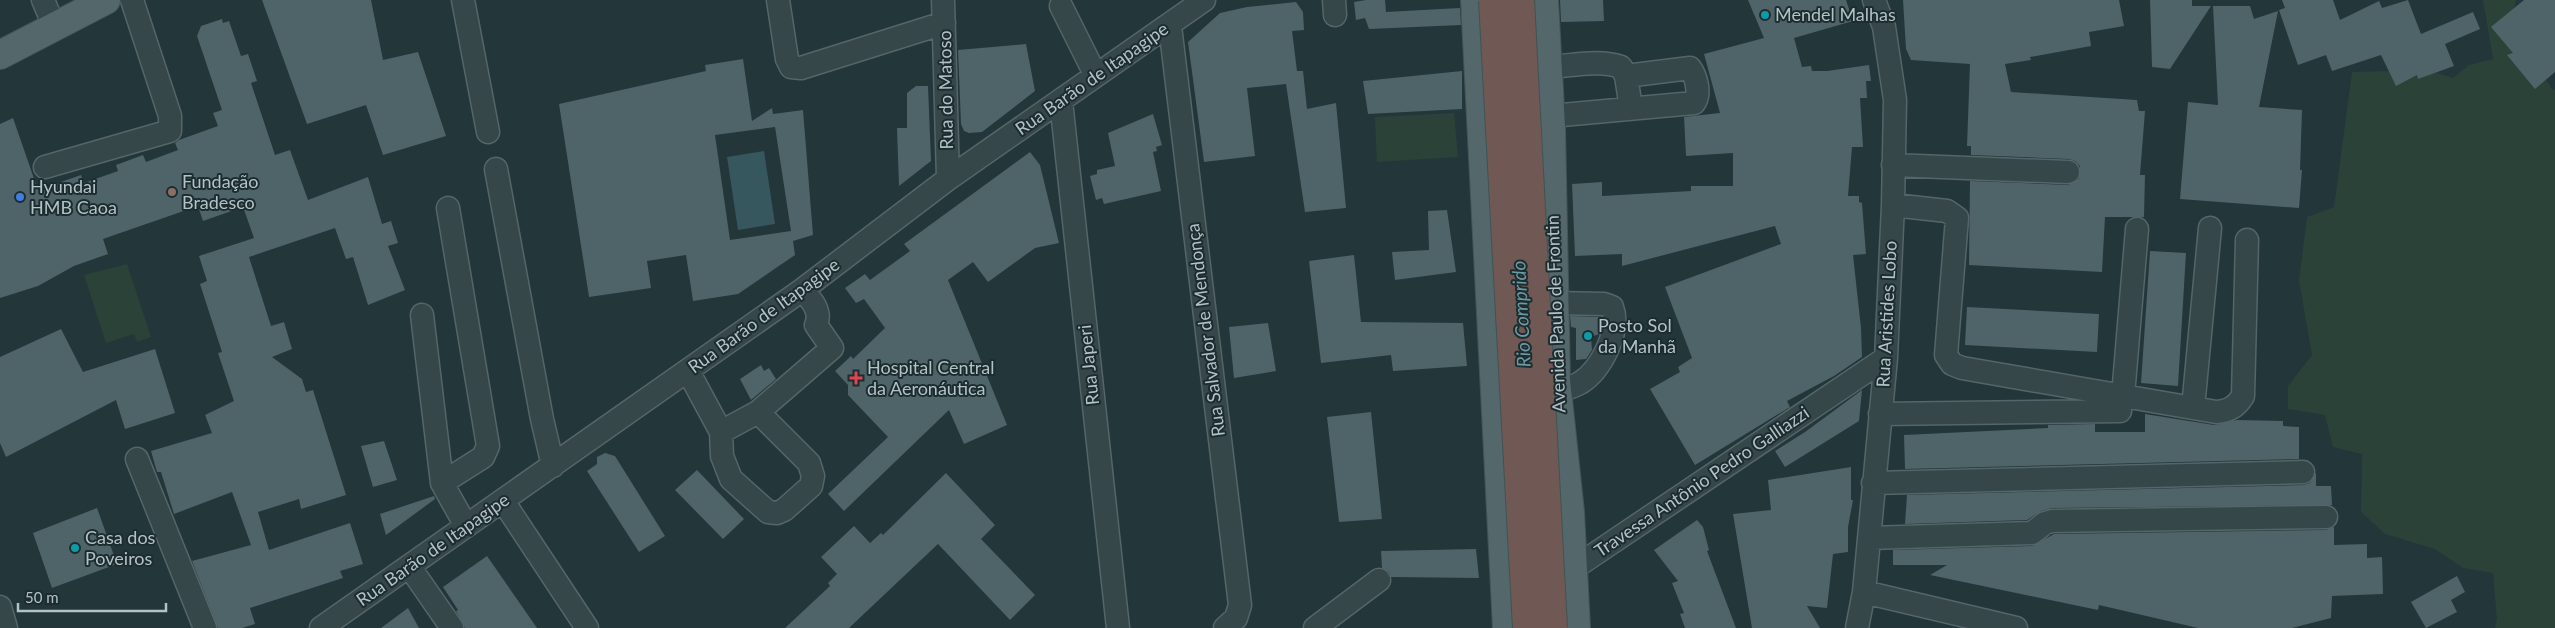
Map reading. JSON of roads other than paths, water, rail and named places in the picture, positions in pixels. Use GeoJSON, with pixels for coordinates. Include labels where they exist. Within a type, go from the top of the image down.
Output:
{"type":"FeatureCollection","features":[{"type":"Feature","properties":{"kind":"highway"},"geometry":{"type":"LineString","coordinates":[[1493,0],[1527,628]]}},
{"type":"Feature","properties":{"kind":"highway"},"geometry":{"type":"LineString","coordinates":[[1520,0],[1553,628]]}},
{"type":"Feature","properties":{"kind":"main road"},"geometry":{"type":"LineString","coordinates":[[0,55],[106,0]]}},
{"type":"Feature","properties":{"kind":"main road"},"geometry":{"type":"LineString","coordinates":[[1475,0],[1494,386],[1506,573],[1507,628]]}},
{"type":"Feature","properties":{"kind":"main road","name":"Avenida Paulo de Frontin"},"geometry":{"type":"LineString","coordinates":[[1544,0],[1551,122],[1553,304],[1557,386],[1574,568],[1576,628]]}},
{"type":"Feature","properties":{"kind":"main road"},"geometry":{"type":"LineString","coordinates":[[1481,130],[1551,122]]}},
{"type":"Feature","properties":{"kind":"main road"},"geometry":{"type":"LineString","coordinates":[[1494,386],[1557,386]]}},
{"type":"Feature","properties":{"kind":"street"},"geometry":{"type":"LineString","coordinates":[[43,0],[54,26]]}},
{"type":"Feature","properties":{"kind":"street"},"geometry":{"type":"LineString","coordinates":[[45,167],[170,130],[170,116],[132,0]]}},
{"type":"Feature","properties":{"kind":"street"},"geometry":{"type":"LineString","coordinates":[[463,0],[488,132]]}},
{"type":"Feature","properties":{"kind":"street"},"geometry":{"type":"LineString","coordinates":[[778,0],[787,59],[791,67],[801,68],[944,23]]}},
{"type":"Feature","properties":{"kind":"street","name":"Rua do Matoso"},"geometry":{"type":"LineString","coordinates":[[944,0],[948,180]]}},
{"type":"Feature","properties":{"kind":"street","name":"Rua Barão de Itapagipe"},"geometry":{"type":"LineString","coordinates":[[321,628],[802,290],[948,180],[1061,101],[1095,74],[1170,26],[1204,0]]}},
{"type":"Feature","properties":{"kind":"street","name":"Rua Aristides Lobo"},"geometry":{"type":"LineString","coordinates":[[1857,628],[1864,592],[1886,358],[1893,205],[1894,100],[1892,70],[1884,27],[1874,0]]}},
{"type":"Feature","properties":{"kind":"street"},"geometry":{"type":"LineString","coordinates":[[1061,6],[1095,74]]}},
{"type":"Feature","properties":{"kind":"street","name":"Rua Salvador de Mendonça"},"geometry":{"type":"LineString","coordinates":[[1170,26],[1240,605],[1236,618],[1225,628]]}},
{"type":"Feature","properties":{"kind":"street"},"geometry":{"type":"LineString","coordinates":[[1548,67],[1614,64],[1621,67],[1626,76],[1631,108]]}},
{"type":"Feature","properties":{"kind":"street"},"geometry":{"type":"LineString","coordinates":[[1551,122],[1631,108],[1694,103],[1698,92],[1693,72],[1690,68],[1626,76]]}},
{"type":"Feature","properties":{"kind":"street","name":"Rua Japeri"},"geometry":{"type":"LineString","coordinates":[[1061,101],[1118,628]]}},
{"type":"Feature","properties":{"kind":"street"},"geometry":{"type":"LineString","coordinates":[[1893,165],[2068,172]]}},
{"type":"Feature","properties":{"kind":"street"},"geometry":{"type":"LineString","coordinates":[[496,169],[542,419],[553,466]]}},
{"type":"Feature","properties":{"kind":"street"},"geometry":{"type":"LineString","coordinates":[[1893,205],[1947,212],[1957,218],[1946,355],[1952,364],[1962,368],[2121,404]]}},
{"type":"Feature","properties":{"kind":"street"},"geometry":{"type":"LineString","coordinates":[[442,483],[483,457],[488,446],[448,208]]}},
{"type":"Feature","properties":{"kind":"street"},"geometry":{"type":"LineString","coordinates":[[2193,408],[2210,228]]}},
{"type":"Feature","properties":{"kind":"street"},"geometry":{"type":"LineString","coordinates":[[2121,404],[2137,229]]}},
{"type":"Feature","properties":{"kind":"street"},"geometry":{"type":"LineString","coordinates":[[1880,414],[2121,404],[2227,412],[2237,405],[2243,396],[2247,240]]}},
{"type":"Feature","properties":{"kind":"street"},"geometry":{"type":"LineString","coordinates":[[721,432],[758,412],[832,348],[816,325],[818,315],[812,300],[802,290]]}},
{"type":"Feature","properties":{"kind":"street"},"geometry":{"type":"LineString","coordinates":[[1553,304],[1604,304],[1612,307],[1614,312],[1614,332],[1600,359],[1579,383],[1557,386]]}},
{"type":"Feature","properties":{"kind":"street"},"geometry":{"type":"LineString","coordinates":[[422,315],[442,483],[466,526]]}},
{"type":"Feature","properties":{"kind":"street","name":"Travessa Antônio Pedro Galliazzi"},"geometry":{"type":"LineString","coordinates":[[1506,573],[1574,568],[1886,358]]}},
{"type":"Feature","properties":{"kind":"street"},"geometry":{"type":"LineString","coordinates":[[688,371],[721,432],[722,456],[731,479],[768,512],[776,513],[784,510],[811,486],[813,476],[810,463],[758,412]]}},
{"type":"Feature","properties":{"kind":"street"},"geometry":{"type":"LineString","coordinates":[[137,459],[205,628]]}},
{"type":"Feature","properties":{"kind":"street"},"geometry":{"type":"LineString","coordinates":[[1873,483],[2304,472]]}},
{"type":"Feature","properties":{"kind":"street"},"geometry":{"type":"LineString","coordinates":[[503,500],[587,628]]}},
{"type":"Feature","properties":{"kind":"street"},"geometry":{"type":"LineString","coordinates":[[1869,538],[2032,534],[2045,523],[2052,521],[2326,516]]}},
{"type":"Feature","properties":{"kind":"street"},"geometry":{"type":"LineString","coordinates":[[409,566],[452,628]]}},
{"type":"Feature","properties":{"kind":"street"},"geometry":{"type":"LineString","coordinates":[[1318,627],[1379,580]]}},
{"type":"Feature","properties":{"kind":"street"},"geometry":{"type":"LineString","coordinates":[[1864,592],[2016,628]]}},
{"type":"Feature","properties":{"kind":"street"},"geometry":{"type":"LineString","coordinates":[[0,607],[6,628]]}},
{"type":"Feature","properties":{"kind":"water"},"geometry":{"type":"Polygon","coordinates":[[[764,151],[775,224],[738,230],[727,157],[764,151]]]}},
{"type":"Feature","properties":{"kind":"place","name":"Mendel Malhas"},"geometry":{"type":"Point","coordinates":[1765,15]}},
{"type":"Feature","properties":{"kind":"place","name":"Fundação Bradesco"},"geometry":{"type":"Point","coordinates":[172,192]}},
{"type":"Feature","properties":{"kind":"place","name":"Hyundai HMB Caoa"},"geometry":{"type":"Point","coordinates":[20,197]}},
{"type":"Feature","properties":{"kind":"place","name":"Posto Sol da Manhã"},"geometry":{"type":"Point","coordinates":[1588,336]}},
{"type":"Feature","properties":{"kind":"place","name":"Hospital Central da Aeronáutica"},"geometry":{"type":"Point","coordinates":[856,378]}},
{"type":"Feature","properties":{"kind":"place","name":"Casa dos Poveiros"},"geometry":{"type":"Point","coordinates":[75,548]}},
{"type":"Feature","properties":{"kind":"water label","name":"Rio Comprido"},"geometry":{"type":"Point","coordinates":[1521,314]}}]}
